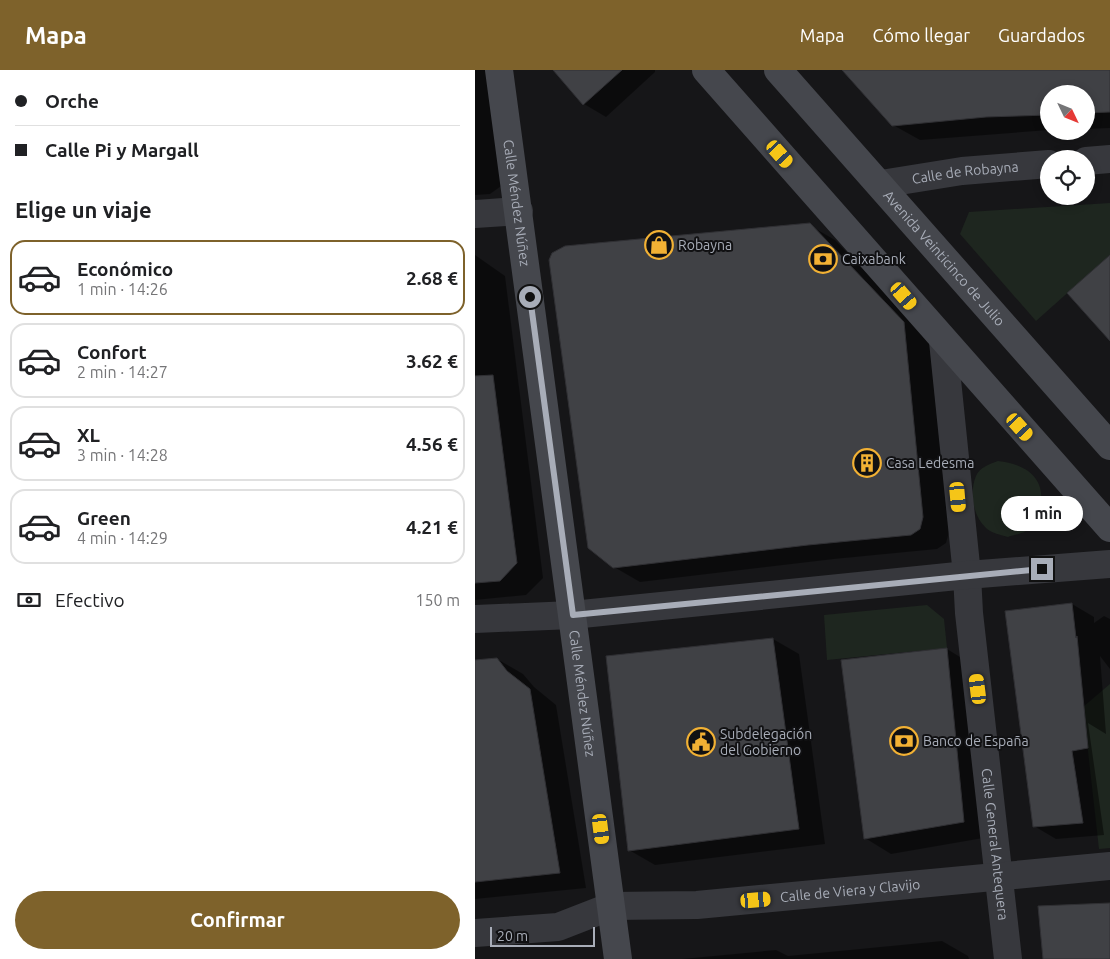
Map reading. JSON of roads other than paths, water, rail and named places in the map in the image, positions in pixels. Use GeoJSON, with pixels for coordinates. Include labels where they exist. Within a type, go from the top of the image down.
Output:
{"type":"FeatureCollection","features":[{"type":"Feature","properties":{"kind":"main road","name":"Calle Méndez Núñez"},"geometry":{"type":"LineString","coordinates":[[499,70],[618,959]]}},
{"type":"Feature","properties":{"kind":"main road"},"geometry":{"type":"LineString","coordinates":[[706,70],[943,341],[1110,528]]}},
{"type":"Feature","properties":{"kind":"main road","name":"Avenida Veinticinco de Julio"},"geometry":{"type":"LineString","coordinates":[[778,70],[881,184],[1110,446]]}},
{"type":"Feature","properties":{"kind":"street"},"geometry":{"type":"LineString","coordinates":[[1095,160],[1110,159]]}},
{"type":"Feature","properties":{"kind":"street","name":"Calle de Robayna"},"geometry":{"type":"LineString","coordinates":[[881,184],[963,171],[1040,165]]}},
{"type":"Feature","properties":{"kind":"street"},"geometry":{"type":"LineString","coordinates":[[475,214],[519,211]]}},
{"type":"Feature","properties":{"kind":"street","name":"Calle General Antequera"},"geometry":{"type":"LineString","coordinates":[[943,341],[967,575],[969,614],[1008,959]]}},
{"type":"Feature","properties":{"kind":"street"},"geometry":{"type":"LineString","coordinates":[[475,619],[573,615],[967,575],[1110,564]]}},
{"type":"Feature","properties":{"kind":"street","name":"Calle de Viera y Clavijo"},"geometry":{"type":"LineString","coordinates":[[475,933],[558,927],[612,906],[697,905],[1110,866]]}},
{"type":"Feature","properties":{"kind":"place","name":"Robayna"},"geometry":{"type":"Point","coordinates":[659,245]}},
{"type":"Feature","properties":{"kind":"place","name":"Caixabank"},"geometry":{"type":"Point","coordinates":[823,259]}},
{"type":"Feature","properties":{"kind":"place","name":"Casa Ledesma"},"geometry":{"type":"Point","coordinates":[867,463]}},
{"type":"Feature","properties":{"kind":"place","name":"Banco de España"},"geometry":{"type":"Point","coordinates":[904,741]}},
{"type":"Feature","properties":{"kind":"place","name":"Subdelegación del Gobierno"},"geometry":{"type":"Point","coordinates":[701,742]}}]}
